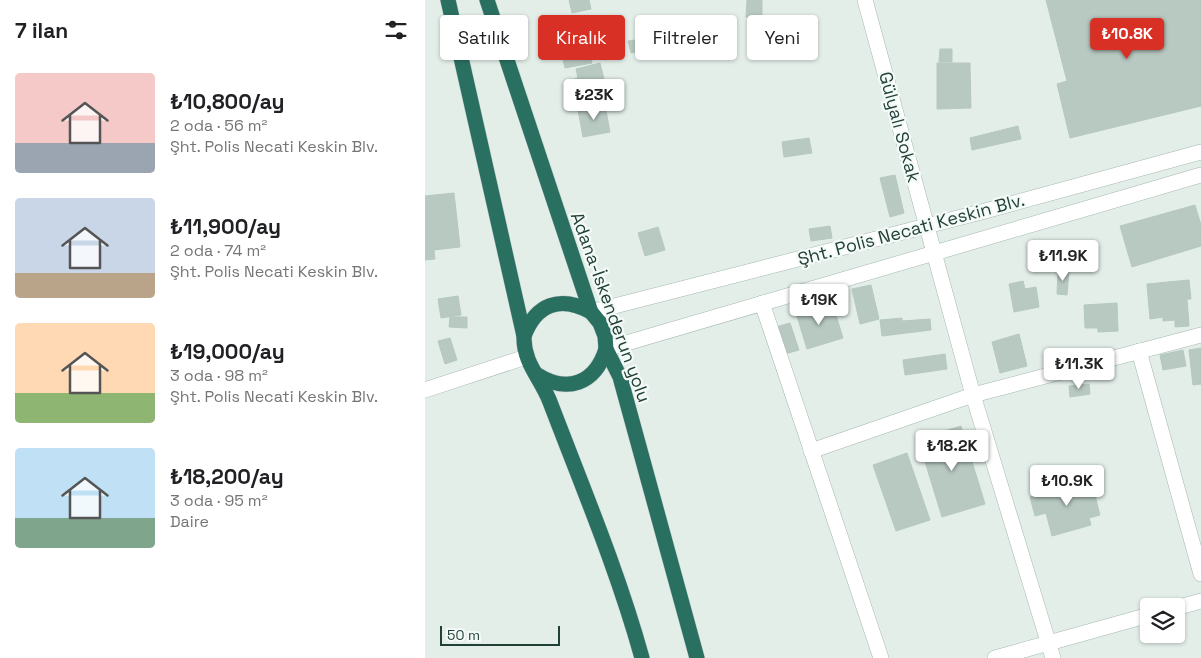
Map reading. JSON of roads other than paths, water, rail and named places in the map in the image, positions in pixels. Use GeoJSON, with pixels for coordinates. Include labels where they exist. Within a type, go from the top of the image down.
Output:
{"type":"FeatureCollection","features":[{"type":"Feature","properties":{"kind":"highway"},"geometry":{"type":"LineString","coordinates":[[448,0],[524,336],[526,357],[549,399],[628,611],[642,658]]}},
{"type":"Feature","properties":{"kind":"highway","name":"Adana-İskenderun yolu"},"geometry":{"type":"LineString","coordinates":[[487,0],[591,312],[600,322],[605,336],[606,348],[620,378],[697,658]]}},
{"type":"Feature","properties":{"kind":"highway"},"geometry":{"type":"LineString","coordinates":[[524,336],[529,323],[538,312],[550,305],[564,303],[578,305],[591,312]]}},
{"type":"Feature","properties":{"kind":"highway"},"geometry":{"type":"LineString","coordinates":[[536,374],[547,381],[559,385],[585,380],[595,372],[602,361],[606,348]]}},
{"type":"Feature","properties":{"kind":"street","name":"Gülyalı Sokak"},"geometry":{"type":"LineString","coordinates":[[865,0],[973,395],[1053,658]]}},
{"type":"Feature","properties":{"kind":"street","name":"Şht. Polis Necati Keskin Blv."},"geometry":{"type":"LineString","coordinates":[[591,312],[1201,152]]}},
{"type":"Feature","properties":{"kind":"street","name":"Şht. Polis Necati Keskin Blv."},"geometry":{"type":"LineString","coordinates":[[606,348],[1201,175]]}},
{"type":"Feature","properties":{"kind":"street"},"geometry":{"type":"LineString","coordinates":[[762,303],[881,658]]}},
{"type":"Feature","properties":{"kind":"street"},"geometry":{"type":"LineString","coordinates":[[811,451],[973,395],[1201,335]]}},
{"type":"Feature","properties":{"kind":"street"},"geometry":{"type":"LineString","coordinates":[[1139,351],[1201,574]]}},
{"type":"Feature","properties":{"kind":"street"},"geometry":{"type":"LineString","coordinates":[[425,390],[526,357]]}},
{"type":"Feature","properties":{"kind":"street"},"geometry":{"type":"LineString","coordinates":[[1185,605],[1201,601]]}},
{"type":"Feature","properties":{"kind":"street"},"geometry":{"type":"LineString","coordinates":[[995,658],[1140,617]]}}]}
